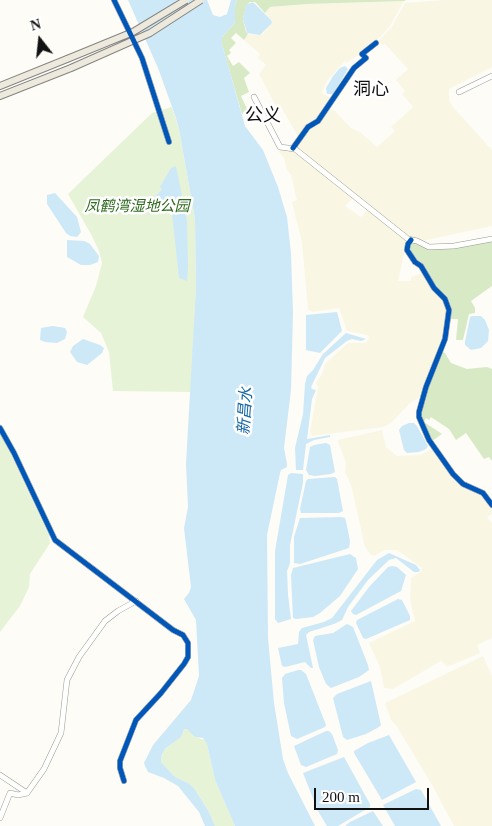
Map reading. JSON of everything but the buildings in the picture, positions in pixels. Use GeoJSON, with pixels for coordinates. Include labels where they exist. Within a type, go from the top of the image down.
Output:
{"type":"FeatureCollection","features":[{"type":"Feature","properties":{"kind":"main road"},"geometry":{"type":"LineString","coordinates":[[0,86],[133,32],[186,0]]}},
{"type":"Feature","properties":{"kind":"main road"},"geometry":{"type":"LineString","coordinates":[[0,96],[150,33],[201,0]]}},
{"type":"Feature","properties":{"kind":"street"},"geometry":{"type":"LineString","coordinates":[[114,0],[142,58],[169,142]]}},
{"type":"Feature","properties":{"kind":"street"},"geometry":{"type":"LineString","coordinates":[[292,148],[308,127],[318,122],[354,68],[366,58],[362,54],[376,43]]}},
{"type":"Feature","properties":{"kind":"street"},"geometry":{"type":"LineString","coordinates":[[459,92],[492,76]]}},
{"type":"Feature","properties":{"kind":"street"},"geometry":{"type":"LineString","coordinates":[[254,97],[282,148],[292,148],[411,240],[433,247],[454,246],[492,239]]}},
{"type":"Feature","properties":{"kind":"street"},"geometry":{"type":"LineString","coordinates":[[411,240],[407,250],[415,262],[421,266],[434,288],[445,299],[448,310],[445,339],[426,387],[419,417],[429,440],[453,474],[463,484],[483,493],[492,504]]}},
{"type":"Feature","properties":{"kind":"street"},"geometry":{"type":"LineString","coordinates":[[0,428],[14,453],[55,540],[173,630],[183,635],[188,643],[188,657],[184,664],[137,718],[120,761],[124,782]]}},
{"type":"Feature","properties":{"kind":"street"},"geometry":{"type":"LineString","coordinates":[[0,818],[10,794],[26,793],[44,769],[60,733],[67,680],[75,663],[105,621],[114,613],[136,601]]}},
{"type":"Feature","properties":{"kind":"street"},"geometry":{"type":"LineString","coordinates":[[0,775],[26,793]]}},
{"type":"Feature","properties":{"kind":"shaded area"},"geometry":{"type":"Polygon","coordinates":[[[443,0],[492,0],[492,67],[449,89],[449,100],[453,107],[492,150],[492,226],[422,241],[410,239],[296,148],[308,127],[328,108],[335,111],[351,128],[360,132],[377,147],[395,131],[391,127],[413,107],[402,94],[405,91],[396,80],[408,69],[385,44],[383,45],[378,41],[391,28],[405,3],[443,0]]]}},
{"type":"Feature","properties":{"kind":"shaded area"},"geometry":{"type":"Polygon","coordinates":[[[404,1],[390,26],[383,34],[368,49],[346,63],[345,61],[326,82],[322,93],[331,98],[314,122],[299,138],[281,107],[277,108],[259,74],[266,65],[258,58],[260,54],[244,40],[248,34],[263,34],[272,23],[265,13],[270,7],[404,1]]]}},
{"type":"Feature","properties":{"kind":"shaded area"},"geometry":{"type":"Polygon","coordinates":[[[292,148],[354,197],[345,206],[361,217],[369,208],[407,241],[398,281],[411,281],[411,277],[422,273],[435,293],[443,300],[447,312],[445,334],[422,396],[410,403],[391,423],[383,427],[312,436],[310,432],[318,387],[316,383],[322,374],[325,364],[348,343],[364,343],[367,342],[369,337],[347,331],[339,308],[313,312],[308,310],[302,243],[292,202],[297,200],[291,175],[287,170],[284,158],[278,151],[292,148]]]}},
{"type":"Feature","properties":{"kind":"shaded area"},"geometry":{"type":"Polygon","coordinates":[[[382,430],[386,447],[397,456],[420,455],[432,449],[448,471],[485,496],[492,508],[492,514],[487,517],[492,523],[492,638],[477,645],[480,653],[447,667],[441,661],[393,689],[384,688],[380,667],[369,643],[415,621],[410,600],[411,578],[421,572],[422,568],[397,550],[384,550],[374,556],[365,547],[351,485],[345,472],[346,463],[338,442],[338,440],[382,430]]]}},
{"type":"Feature","properties":{"kind":"shaded area"},"geometry":{"type":"Polygon","coordinates":[[[483,656],[492,676],[492,826],[454,826],[432,785],[396,725],[391,720],[385,703],[483,656]]]}},
{"type":"Feature","properties":{"kind":"green space"},"geometry":{"type":"Polygon","coordinates":[[[237,0],[406,0],[270,7],[265,13],[255,2],[250,2],[246,6],[243,19],[248,34],[244,40],[236,33],[231,38],[236,43],[229,50],[231,53],[227,56],[233,66],[239,62],[250,73],[244,78],[249,92],[241,96],[249,113],[242,114],[221,41],[222,37],[235,23],[237,0]]]}},
{"type":"Feature","properties":{"kind":"green space","name":"凤鹤湾湿地公园"},"geometry":{"type":"Polygon","coordinates":[[[172,107],[179,129],[195,219],[196,287],[191,392],[113,391],[109,352],[101,333],[83,317],[96,286],[102,263],[92,236],[68,194],[152,113],[172,107]]]}},
{"type":"Feature","properties":{"kind":"green space"},"geometry":{"type":"Polygon","coordinates":[[[492,240],[492,286],[471,301],[475,308],[475,313],[469,314],[463,340],[456,340],[458,319],[451,319],[451,306],[448,299],[436,288],[423,265],[414,257],[410,245],[414,242],[426,247],[492,240]]]}},
{"type":"Feature","properties":{"kind":"green space"},"geometry":{"type":"Polygon","coordinates":[[[441,351],[445,353],[451,363],[467,369],[487,367],[492,369],[492,461],[489,457],[484,459],[466,433],[456,440],[449,429],[431,417],[429,420],[426,418],[424,422],[442,434],[432,441],[421,418],[420,413],[427,387],[441,351]]]}},
{"type":"Feature","properties":{"kind":"green space"},"geometry":{"type":"Polygon","coordinates":[[[0,434],[49,535],[50,543],[30,574],[29,587],[20,606],[0,632],[0,434]]]}},
{"type":"Feature","properties":{"kind":"green space"},"geometry":{"type":"Polygon","coordinates":[[[184,729],[191,731],[195,737],[205,740],[215,780],[235,826],[215,826],[209,812],[194,788],[175,777],[161,762],[163,751],[178,739],[184,729]]]}},
{"type":"Feature","properties":{"kind":"water","name":"新昌水"},"geometry":{"type":"Polygon","coordinates":[[[128,0],[207,0],[213,15],[220,17],[227,14],[231,0],[237,0],[235,23],[222,37],[222,44],[245,126],[263,150],[278,187],[287,217],[291,253],[293,313],[291,390],[284,448],[287,467],[281,470],[280,473],[267,535],[268,638],[274,703],[283,759],[288,773],[315,826],[235,826],[215,780],[207,744],[203,738],[195,737],[188,730],[184,729],[181,737],[165,749],[161,762],[175,777],[194,788],[209,812],[215,826],[205,826],[199,812],[178,786],[148,772],[144,763],[153,745],[191,700],[199,676],[196,620],[184,599],[191,587],[184,528],[188,507],[186,464],[196,287],[195,219],[175,115],[158,68],[128,0]]]}},
{"type":"Feature","properties":{"kind":"water"},"geometry":{"type":"Polygon","coordinates":[[[253,2],[272,23],[260,35],[247,33],[243,19],[246,5],[253,2]]]}},
{"type":"Feature","properties":{"kind":"water"},"geometry":{"type":"Polygon","coordinates":[[[345,66],[348,69],[333,94],[327,94],[326,88],[333,76],[340,68],[345,66]]]}},
{"type":"Feature","properties":{"kind":"water"},"geometry":{"type":"Polygon","coordinates":[[[176,166],[187,221],[187,281],[179,278],[171,204],[169,202],[166,203],[150,215],[148,212],[149,202],[162,190],[160,187],[171,168],[176,166]]]}},
{"type":"Feature","properties":{"kind":"water"},"geometry":{"type":"Polygon","coordinates":[[[55,193],[77,217],[81,232],[77,237],[66,233],[47,204],[47,195],[55,193]]]}},
{"type":"Feature","properties":{"kind":"water"},"geometry":{"type":"Polygon","coordinates":[[[67,240],[84,241],[90,244],[99,256],[98,262],[90,265],[81,265],[67,257],[67,240]]]}},
{"type":"Feature","properties":{"kind":"water"},"geometry":{"type":"Polygon","coordinates":[[[337,312],[342,331],[320,353],[306,350],[306,315],[337,312]]]}},
{"type":"Feature","properties":{"kind":"water"},"geometry":{"type":"Polygon","coordinates":[[[481,316],[489,330],[488,341],[481,348],[471,350],[465,345],[465,342],[470,317],[481,316]]]}},
{"type":"Feature","properties":{"kind":"water"},"geometry":{"type":"Polygon","coordinates":[[[53,326],[65,328],[67,332],[65,339],[57,343],[40,340],[41,328],[53,326]]]}},
{"type":"Feature","properties":{"kind":"water"},"geometry":{"type":"Polygon","coordinates":[[[346,333],[366,339],[347,341],[325,358],[311,387],[316,390],[312,399],[307,439],[330,435],[330,437],[314,440],[306,444],[303,470],[296,470],[295,448],[303,414],[307,376],[323,354],[346,333]]]}},
{"type":"Feature","properties":{"kind":"water"},"geometry":{"type":"Polygon","coordinates":[[[83,339],[104,348],[102,353],[87,365],[77,362],[70,352],[73,346],[83,339]]]}},
{"type":"Feature","properties":{"kind":"water"},"geometry":{"type":"Polygon","coordinates":[[[414,423],[417,426],[428,446],[426,449],[407,453],[404,450],[399,430],[402,426],[414,423]]]}},
{"type":"Feature","properties":{"kind":"water"},"geometry":{"type":"Polygon","coordinates":[[[326,443],[330,445],[335,472],[315,476],[309,475],[306,470],[310,447],[326,443]]]}},
{"type":"Feature","properties":{"kind":"water"},"geometry":{"type":"Polygon","coordinates":[[[291,473],[303,474],[303,483],[290,545],[290,563],[287,571],[291,619],[278,623],[275,619],[275,551],[288,475],[291,473]]]}},
{"type":"Feature","properties":{"kind":"water"},"geometry":{"type":"Polygon","coordinates":[[[335,477],[343,511],[339,513],[301,513],[300,509],[306,481],[308,479],[335,477]]]}},
{"type":"Feature","properties":{"kind":"water"},"geometry":{"type":"Polygon","coordinates":[[[300,518],[345,518],[346,521],[350,541],[349,548],[300,564],[294,563],[294,537],[300,518]]]}},
{"type":"Feature","properties":{"kind":"water"},"geometry":{"type":"Polygon","coordinates":[[[389,553],[416,565],[420,570],[419,572],[414,572],[396,558],[389,560],[368,580],[348,607],[342,620],[309,632],[306,635],[313,668],[305,662],[282,666],[278,648],[298,644],[299,632],[302,628],[332,618],[377,560],[389,553]]]}},
{"type":"Feature","properties":{"kind":"water"},"geometry":{"type":"Polygon","coordinates":[[[350,554],[356,558],[358,569],[340,596],[313,617],[293,618],[291,575],[293,568],[350,554]]]}},
{"type":"Feature","properties":{"kind":"water"},"geometry":{"type":"Polygon","coordinates":[[[388,567],[397,567],[406,575],[401,591],[356,615],[353,614],[351,611],[369,587],[388,567]]]}},
{"type":"Feature","properties":{"kind":"water"},"geometry":{"type":"Polygon","coordinates":[[[398,599],[402,600],[410,620],[366,639],[363,638],[356,623],[357,620],[398,599]]]}},
{"type":"Feature","properties":{"kind":"water"},"geometry":{"type":"Polygon","coordinates":[[[347,624],[353,627],[369,670],[359,677],[331,688],[326,684],[319,667],[313,640],[315,636],[333,633],[347,624]]]}},
{"type":"Feature","properties":{"kind":"water"},"geometry":{"type":"Polygon","coordinates":[[[298,670],[306,674],[326,725],[297,739],[291,736],[284,703],[282,678],[285,674],[298,670]]]}},
{"type":"Feature","properties":{"kind":"water"},"geometry":{"type":"Polygon","coordinates":[[[371,681],[381,725],[366,734],[347,740],[343,737],[333,698],[337,694],[371,681]]]}},
{"type":"Feature","properties":{"kind":"water"},"geometry":{"type":"Polygon","coordinates":[[[326,731],[332,734],[338,750],[337,754],[306,767],[301,765],[294,746],[326,731]]]}},
{"type":"Feature","properties":{"kind":"water"},"geometry":{"type":"Polygon","coordinates":[[[389,735],[416,782],[382,800],[354,751],[389,735]]]}},
{"type":"Feature","properties":{"kind":"water"},"geometry":{"type":"Polygon","coordinates":[[[344,757],[370,807],[338,826],[327,826],[318,811],[303,773],[344,757]]]}},
{"type":"Feature","properties":{"kind":"water"},"geometry":{"type":"Polygon","coordinates":[[[416,789],[421,790],[441,826],[395,826],[383,805],[416,789]]]}},
{"type":"Feature","properties":{"kind":"water"},"geometry":{"type":"Polygon","coordinates":[[[373,811],[383,826],[345,826],[350,822],[373,811]]]}},
{"type":"Feature","properties":{"kind":"cycle path"},"geometry":{"type":"LineString","coordinates":[[114,0],[142,58],[169,142]]}},
{"type":"Feature","properties":{"kind":"cycle path"},"geometry":{"type":"LineString","coordinates":[[293,148],[308,127],[318,121],[354,68],[366,58],[362,54],[376,43]]}},
{"type":"Feature","properties":{"kind":"cycle path"},"geometry":{"type":"LineString","coordinates":[[411,240],[407,250],[415,262],[421,266],[434,288],[445,299],[449,310],[445,339],[426,387],[419,417],[429,440],[453,474],[463,484],[483,493],[492,505]]}},
{"type":"Feature","properties":{"kind":"cycle path"},"geometry":{"type":"LineString","coordinates":[[0,428],[14,453],[55,540],[173,630],[183,635],[188,643],[188,657],[184,664],[136,720],[120,761],[124,781]]}},
{"type":"Feature","properties":{"kind":"district","name":"洞心"},"geometry":{"type":"Point","coordinates":[371,88]}},
{"type":"Feature","properties":{"kind":"district","name":"公义"},"geometry":{"type":"Point","coordinates":[263,114]}}]}
